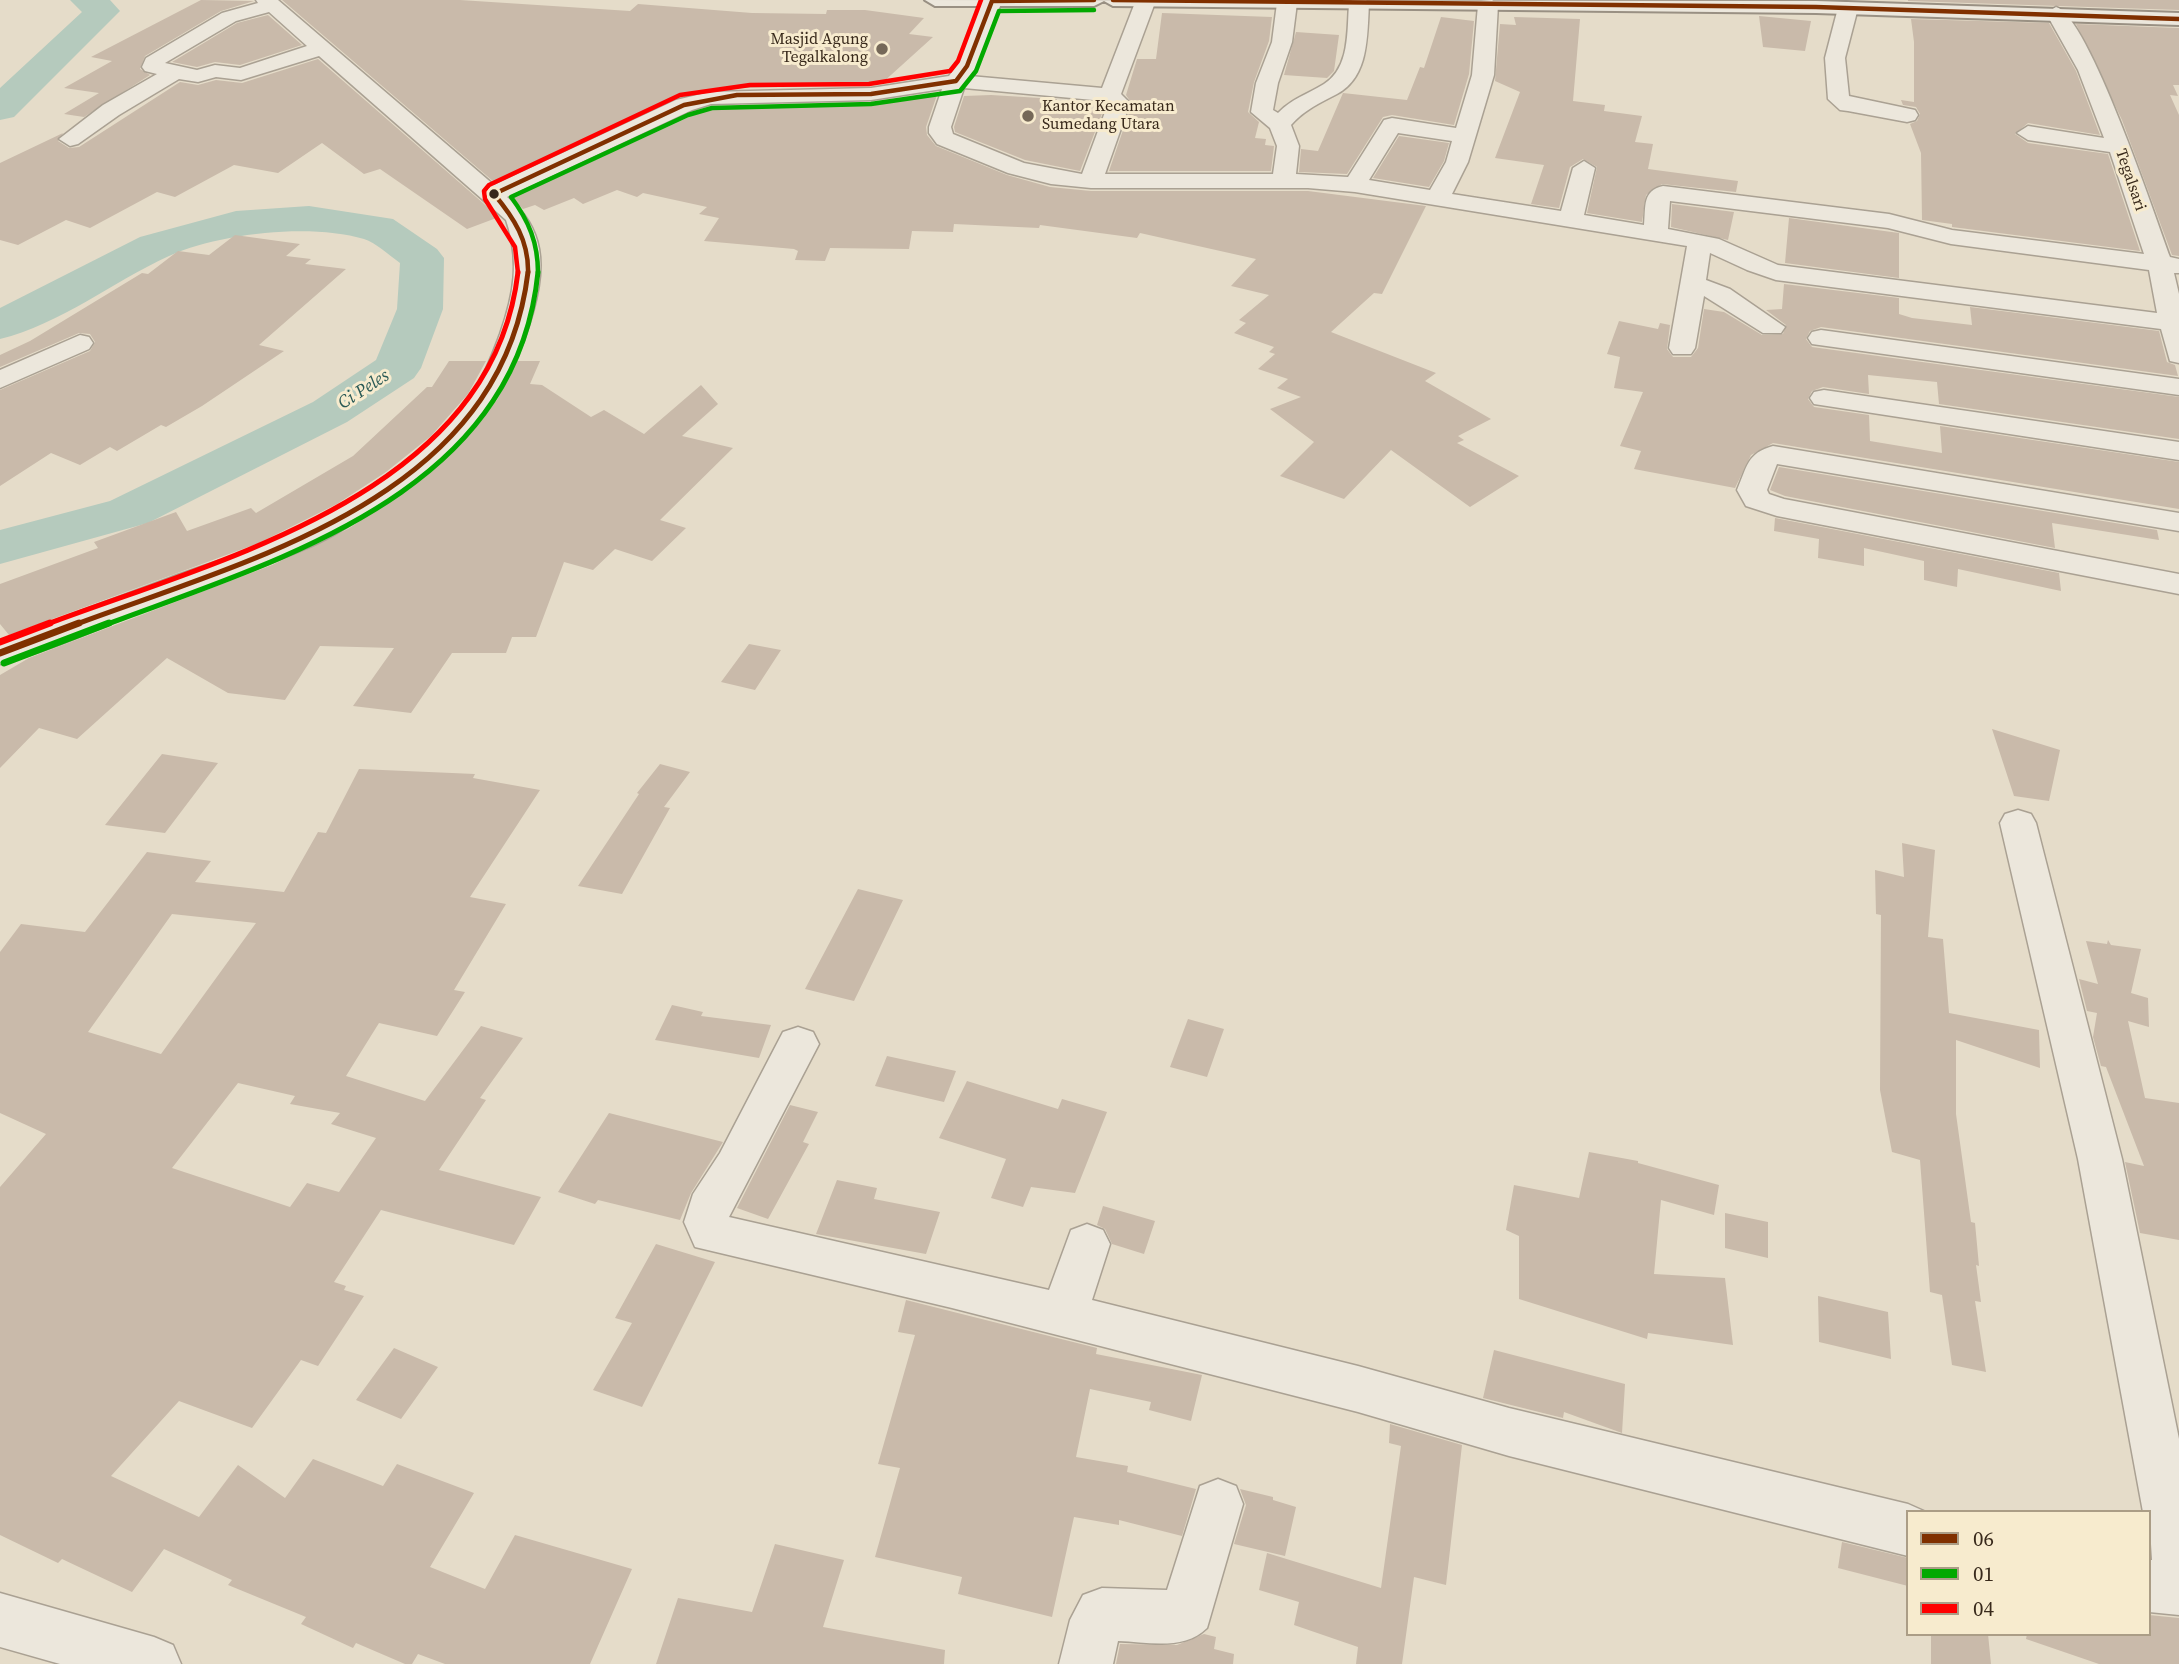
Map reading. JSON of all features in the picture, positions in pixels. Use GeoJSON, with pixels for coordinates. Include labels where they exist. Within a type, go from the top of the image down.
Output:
{"type":"FeatureCollection","features":[{"type":"Feature","properties":{"kind":"main road"},"geometry":{"type":"LineString","coordinates":[[935,0],[1094,0]]}},
{"type":"Feature","properties":{"kind":"main road"},"geometry":{"type":"LineString","coordinates":[[1113,0],[1359,4],[1724,3],[2179,19]]}},
{"type":"Feature","properties":{"kind":"street"},"geometry":{"type":"LineString","coordinates":[[1111,95],[1146,0]]}},
{"type":"Feature","properties":{"kind":"street"},"geometry":{"type":"LineString","coordinates":[[992,1],[967,66],[956,81],[940,133],[945,139],[1020,172],[1054,180],[1284,181],[1355,186],[1700,241],[1715,245],[1752,267],[1776,272],[2175,324]]}},
{"type":"Feature","properties":{"kind":"street"},"geometry":{"type":"LineString","coordinates":[[0,653],[298,541],[354,510],[456,430],[490,387],[508,350],[531,267],[517,217],[494,194],[323,48],[268,3],[229,18],[151,65],[198,76],[215,71],[241,74],[323,48]]}},
{"type":"Feature","properties":{"kind":"street"},"geometry":{"type":"LineString","coordinates":[[1284,181],[1288,146],[1280,125],[1262,112],[1267,83],[1282,42],[1287,3]]}},
{"type":"Feature","properties":{"kind":"street"},"geometry":{"type":"LineString","coordinates":[[1438,198],[1457,162],[1483,75],[1481,3]]}},
{"type":"Feature","properties":{"kind":"street"},"geometry":{"type":"LineString","coordinates":[[1280,125],[1294,107],[1336,85],[1355,55],[1359,4]]}},
{"type":"Feature","properties":{"kind":"street"},"geometry":{"type":"LineString","coordinates":[[1848,8],[1835,58],[1839,99],[1848,105],[1907,115]]}},
{"type":"Feature","properties":{"kind":"street","name":"Tegalsari"},"geometry":{"type":"LineString","coordinates":[[2056,13],[2088,70],[2169,265],[2179,355]]}},
{"type":"Feature","properties":{"kind":"street"},"geometry":{"type":"LineString","coordinates":[[70,139],[111,110],[176,72]]}},
{"type":"Feature","properties":{"kind":"street"},"geometry":{"type":"LineString","coordinates":[[494,194],[627,131],[684,106],[710,98],[871,94],[956,81],[1111,95],[1119,103],[1091,180]]}},
{"type":"Feature","properties":{"kind":"street"},"geometry":{"type":"LineString","coordinates":[[1355,186],[1392,125],[1465,136]]}},
{"type":"Feature","properties":{"kind":"street"},"geometry":{"type":"LineString","coordinates":[[2028,133],[2119,147]]}},
{"type":"Feature","properties":{"kind":"street"},"geometry":{"type":"LineString","coordinates":[[1570,222],[1584,168]]}},
{"type":"Feature","properties":{"kind":"street"},"geometry":{"type":"LineString","coordinates":[[1656,235],[1658,195],[1663,193],[1889,222],[1951,237],[2011,246],[2169,265]]}},
{"type":"Feature","properties":{"kind":"street"},"geometry":{"type":"LineString","coordinates":[[1682,348],[1700,241]]}},
{"type":"Feature","properties":{"kind":"street"},"geometry":{"type":"LineString","coordinates":[[1694,284],[1721,294],[1772,327]]}},
{"type":"Feature","properties":{"kind":"street"},"geometry":{"type":"LineString","coordinates":[[1821,338],[2179,387]]}},
{"type":"Feature","properties":{"kind":"street"},"geometry":{"type":"LineString","coordinates":[[0,380],[80,343]]}},
{"type":"Feature","properties":{"kind":"street"},"geometry":{"type":"LineString","coordinates":[[1824,398],[2179,451]]}},
{"type":"Feature","properties":{"kind":"street"},"geometry":{"type":"LineString","coordinates":[[2179,522],[1773,455],[1765,458],[1752,490],[1757,500],[1777,507],[2179,584]]}},
{"type":"Feature","properties":{"kind":"street"},"geometry":{"type":"LineString","coordinates":[[2018,823],[2101,1159],[2179,1566]]}},
{"type":"Feature","properties":{"kind":"street"},"geometry":{"type":"LineString","coordinates":[[798,1044],[735,1166],[709,1208],[706,1222],[711,1233],[952,1287],[1906,1529]]}},
{"type":"Feature","properties":{"kind":"street"},"geometry":{"type":"LineString","coordinates":[[1063,1316],[1087,1244]]}},
{"type":"Feature","properties":{"kind":"street"},"geometry":{"type":"LineString","coordinates":[[1086,1664],[1097,1620],[1102,1614],[1180,1617],[1188,1609],[1219,1504]]}},
{"type":"Feature","properties":{"kind":"street"},"geometry":{"type":"LineString","coordinates":[[2151,1586],[2179,1589]]}},
{"type":"Feature","properties":{"kind":"street"},"geometry":{"type":"LineString","coordinates":[[0,1619],[130,1660]]}},
{"type":"Feature","properties":{"kind":"building"},"geometry":{"type":"Polygon","coordinates":[[[201,0],[254,1],[221,11],[145,56],[140,69],[150,75],[84,117],[64,114],[99,93],[64,88],[112,61],[91,57],[201,0]]]}},
{"type":"Feature","properties":{"kind":"building"},"geometry":{"type":"Polygon","coordinates":[[[282,0],[460,0],[630,11],[638,4],[752,13],[826,14],[827,10],[865,10],[924,18],[909,34],[933,37],[881,84],[710,89],[675,97],[494,182],[282,0]]]}},
{"type":"Feature","properties":{"kind":"building"},"geometry":{"type":"Polygon","coordinates":[[[2179,0],[2179,10],[1908,1],[2179,0]]]}},
{"type":"Feature","properties":{"kind":"building"},"geometry":{"type":"Polygon","coordinates":[[[1162,13],[1272,17],[1269,41],[1254,82],[1248,112],[1259,122],[1255,138],[1266,139],[1265,145],[1274,146],[1271,171],[1109,171],[1132,104],[1126,95],[1137,59],[1156,59],[1162,13]]]}},
{"type":"Feature","properties":{"kind":"building"},"geometry":{"type":"Polygon","coordinates":[[[268,15],[302,45],[240,65],[215,62],[197,67],[172,62],[237,23],[268,15]]]}},
{"type":"Feature","properties":{"kind":"building"},"geometry":{"type":"Polygon","coordinates":[[[1759,16],[1811,21],[1805,51],[1763,47],[1759,16]]]}},
{"type":"Feature","properties":{"kind":"building"},"geometry":{"type":"Polygon","coordinates":[[[1441,17],[1474,21],[1469,74],[1454,125],[1392,115],[1383,117],[1347,174],[1299,172],[1301,149],[1318,151],[1343,93],[1407,100],[1420,67],[1424,68],[1441,17]]]}},
{"type":"Feature","properties":{"kind":"building"},"geometry":{"type":"Polygon","coordinates":[[[1514,17],[1580,19],[1573,101],[1605,105],[1604,111],[1642,116],[1635,142],[1653,144],[1648,169],[1738,181],[1736,192],[1662,184],[1646,195],[1642,222],[1587,213],[1597,167],[1583,159],[1570,167],[1559,208],[1531,204],[1544,165],[1495,158],[1520,92],[1495,81],[1500,24],[1516,25],[1514,17]]]}},
{"type":"Feature","properties":{"kind":"building"},"geometry":{"type":"Polygon","coordinates":[[[1911,19],[2049,23],[2076,71],[2100,135],[2028,123],[2015,134],[2028,143],[2108,154],[2140,251],[1952,227],[1952,224],[1922,220],[1921,153],[1910,124],[1917,121],[1920,114],[1916,107],[1903,105],[1901,100],[1914,102],[1914,42],[1911,19]]]}},
{"type":"Feature","properties":{"kind":"building"},"geometry":{"type":"Polygon","coordinates":[[[2076,24],[2179,28],[2179,85],[2173,85],[2178,96],[2170,95],[2179,115],[2179,256],[2172,255],[2122,120],[2076,24]]]}},
{"type":"Feature","properties":{"kind":"building"},"geometry":{"type":"Polygon","coordinates":[[[1296,32],[1339,35],[1334,71],[1327,78],[1284,75],[1296,32]]]}},
{"type":"Feature","properties":{"kind":"building"},"geometry":{"type":"Polygon","coordinates":[[[318,59],[499,217],[467,229],[380,169],[364,174],[322,143],[278,173],[234,165],[175,197],[157,192],[90,228],[66,220],[18,245],[0,240],[0,163],[63,133],[58,141],[69,148],[79,147],[180,82],[198,85],[216,80],[242,83],[318,59]]]}},
{"type":"Feature","properties":{"kind":"building"},"geometry":{"type":"Polygon","coordinates":[[[926,94],[937,95],[926,127],[927,135],[936,146],[1007,175],[1050,187],[1091,191],[1308,191],[1426,206],[1382,294],[1374,293],[1331,332],[1436,373],[1425,381],[1491,419],[1458,436],[1464,440],[1457,443],[1519,476],[1470,507],[1391,450],[1344,499],[1280,476],[1314,442],[1270,409],[1301,397],[1277,388],[1288,379],[1258,369],[1275,354],[1269,352],[1274,347],[1234,333],[1246,323],[1239,320],[1269,295],[1231,286],[1256,259],[1140,233],[1137,238],[1040,225],[1039,228],[954,224],[953,232],[912,231],[909,249],[830,248],[825,261],[795,260],[798,251],[794,249],[704,241],[719,218],[699,214],[707,207],[643,193],[637,197],[617,190],[583,204],[574,198],[544,210],[535,205],[523,209],[512,198],[711,107],[871,103],[926,94]]]}},
{"type":"Feature","properties":{"kind":"building"},"geometry":{"type":"Polygon","coordinates":[[[964,96],[1057,99],[1054,108],[1103,111],[1080,171],[1025,160],[955,132],[954,127],[964,96]]]}},
{"type":"Feature","properties":{"kind":"building"},"geometry":{"type":"Polygon","coordinates":[[[1399,136],[1449,143],[1444,161],[1429,187],[1373,178],[1399,136]]]}},
{"type":"Feature","properties":{"kind":"building"},"geometry":{"type":"Polygon","coordinates":[[[1672,204],[1734,212],[1728,240],[1671,227],[1672,204]]]}},
{"type":"Feature","properties":{"kind":"building"},"geometry":{"type":"Polygon","coordinates":[[[1789,218],[1899,233],[1899,278],[1785,263],[1789,218]]]}},
{"type":"Feature","properties":{"kind":"building"},"geometry":{"type":"Polygon","coordinates":[[[235,235],[300,244],[286,256],[311,259],[305,264],[346,269],[259,345],[284,351],[202,406],[166,427],[161,425],[117,451],[110,447],[80,465],[51,453],[0,486],[0,390],[90,351],[95,342],[90,334],[79,333],[0,367],[0,355],[30,341],[142,273],[148,274],[178,251],[209,255],[235,235]]]}},
{"type":"Feature","properties":{"kind":"building"},"geometry":{"type":"Polygon","coordinates":[[[1784,284],[1899,298],[1899,314],[1912,318],[1972,325],[1970,307],[2159,331],[2167,362],[2175,365],[2178,376],[1821,327],[1810,331],[1806,339],[1812,347],[2179,397],[2179,439],[1939,404],[1937,382],[1868,375],[1869,394],[1823,387],[1812,391],[1808,399],[1814,407],[1869,415],[1870,441],[1942,453],[1940,426],[2179,462],[2179,509],[1773,443],[1751,455],[1735,488],[1634,469],[1641,451],[1620,446],[1643,392],[1614,388],[1620,357],[1607,354],[1619,321],[1658,329],[1660,323],[1670,325],[1667,349],[1673,357],[1691,357],[1698,348],[1704,309],[1724,312],[1762,335],[1783,334],[1786,325],[1766,310],[1782,309],[1784,284]]]}},
{"type":"Feature","properties":{"kind":"building"},"geometry":{"type":"Polygon","coordinates":[[[449,361],[486,361],[468,394],[431,436],[386,472],[337,504],[259,543],[9,635],[0,624],[0,584],[98,548],[94,542],[176,512],[187,531],[251,508],[256,513],[353,456],[427,387],[432,387],[449,361]]]}},
{"type":"Feature","properties":{"kind":"building"},"geometry":{"type":"Polygon","coordinates":[[[517,361],[540,361],[530,384],[542,385],[591,417],[604,410],[644,434],[701,385],[718,404],[682,436],[733,448],[660,520],[686,528],[652,561],[615,549],[593,570],[564,562],[536,637],[512,637],[506,653],[452,653],[411,713],[353,706],[394,648],[320,646],[285,700],[228,693],[167,658],[77,739],[39,728],[0,768],[0,675],[29,658],[272,565],[348,529],[412,485],[459,445],[497,400],[517,361]]]}},
{"type":"Feature","properties":{"kind":"building"},"geometry":{"type":"Polygon","coordinates":[[[1779,467],[2157,530],[2159,540],[2052,523],[2055,548],[1785,496],[1770,490],[1779,467]]]}},
{"type":"Feature","properties":{"kind":"building"},"geometry":{"type":"Polygon","coordinates":[[[1775,518],[2059,573],[2061,591],[1958,569],[1957,587],[1924,580],[1924,561],[1864,548],[1864,566],[1818,558],[1819,539],[1774,531],[1775,518]]]}},
{"type":"Feature","properties":{"kind":"building"},"geometry":{"type":"Polygon","coordinates":[[[749,644],[781,650],[755,690],[721,682],[749,644]]]}},
{"type":"Feature","properties":{"kind":"building"},"geometry":{"type":"Polygon","coordinates":[[[1992,729],[2060,750],[2049,801],[2014,796],[1992,729]]]}},
{"type":"Feature","properties":{"kind":"building"},"geometry":{"type":"Polygon","coordinates":[[[162,754],[218,763],[165,833],[105,825],[162,754]]]}},
{"type":"Feature","properties":{"kind":"building"},"geometry":{"type":"Polygon","coordinates":[[[660,764],[690,772],[664,807],[670,808],[622,894],[578,886],[639,794],[637,793],[660,764]]]}},
{"type":"Feature","properties":{"kind":"building"},"geometry":{"type":"Polygon","coordinates":[[[359,769],[475,774],[473,778],[540,790],[470,897],[506,904],[454,990],[465,992],[437,1036],[379,1023],[346,1076],[425,1101],[481,1026],[523,1038],[480,1098],[486,1100],[439,1170],[541,1197],[514,1245],[381,1210],[334,1282],[346,1286],[344,1290],[364,1296],[318,1366],[301,1360],[252,1428],[179,1401],[111,1476],[199,1517],[238,1465],[285,1498],[313,1459],[383,1486],[397,1464],[474,1493],[430,1567],[485,1589],[515,1535],[632,1569],[590,1664],[445,1664],[418,1654],[412,1664],[405,1664],[356,1643],[353,1648],[301,1624],[306,1617],[228,1585],[232,1580],[164,1549],[132,1592],[62,1559],[58,1563],[0,1535],[0,1187],[46,1134],[0,1113],[0,952],[21,924],[85,932],[147,852],[211,861],[195,882],[284,892],[318,832],[326,833],[359,769]],[[172,914],[88,1032],[161,1054],[256,923],[172,914]],[[238,1083],[172,1168],[290,1207],[307,1183],[339,1192],[376,1138],[331,1124],[340,1113],[290,1104],[295,1096],[238,1083]]]}},
{"type":"Feature","properties":{"kind":"building"},"geometry":{"type":"Polygon","coordinates":[[[1902,843],[1935,850],[1928,937],[1943,939],[1949,1013],[2039,1030],[2040,1068],[1956,1040],[1956,1114],[1971,1222],[1975,1223],[1979,1266],[1976,1265],[1981,1302],[1975,1301],[1986,1372],[1952,1365],[1942,1295],[1930,1292],[1920,1160],[1892,1152],[1880,1090],[1881,915],[1876,914],[1875,870],[1904,877],[1902,843]]]}},
{"type":"Feature","properties":{"kind":"building"},"geometry":{"type":"Polygon","coordinates":[[[858,889],[903,900],[854,1001],[805,989],[858,889]]]}},
{"type":"Feature","properties":{"kind":"building"},"geometry":{"type":"Polygon","coordinates":[[[2108,940],[2111,945],[2141,949],[2131,993],[2148,998],[2149,1027],[2128,1021],[2145,1098],[2179,1103],[2179,1240],[2140,1233],[2125,1162],[2144,1166],[2106,1067],[2101,1066],[2093,1037],[2097,1013],[2087,1011],[2079,979],[2098,984],[2086,941],[2107,944],[2108,940]]]}},
{"type":"Feature","properties":{"kind":"building"},"geometry":{"type":"Polygon","coordinates":[[[672,1005],[703,1012],[701,1016],[771,1025],[759,1058],[655,1040],[672,1005]]]}},
{"type":"Feature","properties":{"kind":"building"},"geometry":{"type":"Polygon","coordinates":[[[1188,1019],[1224,1029],[1207,1077],[1170,1067],[1188,1019]]]}},
{"type":"Feature","properties":{"kind":"building"},"geometry":{"type":"Polygon","coordinates":[[[887,1056],[956,1071],[944,1102],[875,1086],[887,1056]]]}},
{"type":"Feature","properties":{"kind":"building"},"geometry":{"type":"Polygon","coordinates":[[[967,1081],[1058,1109],[1062,1099],[1107,1112],[1075,1193],[1031,1187],[1023,1207],[991,1198],[1006,1159],[939,1138],[967,1081]]]}},
{"type":"Feature","properties":{"kind":"building"},"geometry":{"type":"Polygon","coordinates":[[[790,1105],[818,1112],[803,1142],[809,1144],[768,1219],[737,1208],[790,1105]]]}},
{"type":"Feature","properties":{"kind":"building"},"geometry":{"type":"Polygon","coordinates":[[[609,1113],[723,1142],[691,1193],[680,1220],[598,1200],[595,1204],[558,1192],[609,1113]]]}},
{"type":"Feature","properties":{"kind":"building"},"geometry":{"type":"Polygon","coordinates":[[[1589,1152],[1638,1161],[1719,1185],[1714,1215],[1661,1200],[1654,1274],[1725,1278],[1733,1345],[1648,1333],[1647,1339],[1519,1299],[1519,1236],[1506,1230],[1514,1185],[1579,1198],[1589,1152]]]}},
{"type":"Feature","properties":{"kind":"building"},"geometry":{"type":"Polygon","coordinates":[[[837,1180],[877,1188],[874,1199],[940,1212],[926,1254],[816,1234],[837,1180]]]}},
{"type":"Feature","properties":{"kind":"building"},"geometry":{"type":"Polygon","coordinates":[[[1103,1206],[1155,1221],[1144,1254],[1112,1244],[1105,1229],[1097,1225],[1103,1206]]]}},
{"type":"Feature","properties":{"kind":"building"},"geometry":{"type":"Polygon","coordinates":[[[1725,1213],[1768,1222],[1768,1258],[1725,1248],[1725,1213]]]}},
{"type":"Feature","properties":{"kind":"building"},"geometry":{"type":"Polygon","coordinates":[[[656,1244],[715,1262],[642,1407],[593,1390],[632,1323],[615,1318],[656,1244]]]}},
{"type":"Feature","properties":{"kind":"building"},"geometry":{"type":"Polygon","coordinates":[[[1818,1296],[1888,1312],[1891,1359],[1819,1342],[1818,1296]]]}},
{"type":"Feature","properties":{"kind":"building"},"geometry":{"type":"Polygon","coordinates":[[[906,1300],[1097,1348],[1096,1354],[1202,1375],[1191,1421],[1149,1410],[1151,1402],[1090,1389],[1076,1457],[1128,1466],[1127,1472],[1196,1489],[1182,1536],[1119,1520],[1119,1525],[1074,1517],[1052,1617],[958,1594],[962,1577],[875,1557],[900,1468],[878,1464],[915,1335],[898,1332],[906,1300]]]}},
{"type":"Feature","properties":{"kind":"building"},"geometry":{"type":"Polygon","coordinates":[[[394,1348],[438,1367],[401,1419],[356,1400],[394,1348]]]}},
{"type":"Feature","properties":{"kind":"building"},"geometry":{"type":"Polygon","coordinates":[[[1494,1350],[1625,1384],[1622,1433],[1564,1412],[1563,1418],[1483,1398],[1494,1350]]]}},
{"type":"Feature","properties":{"kind":"building"},"geometry":{"type":"Polygon","coordinates":[[[1390,1424],[1462,1445],[1446,1585],[1414,1577],[1402,1664],[1356,1664],[1358,1647],[1294,1625],[1299,1602],[1259,1590],[1267,1553],[1381,1588],[1401,1446],[1389,1443],[1390,1424]]]}},
{"type":"Feature","properties":{"kind":"building"},"geometry":{"type":"Polygon","coordinates":[[[1240,1489],[1273,1497],[1273,1500],[1296,1507],[1285,1556],[1234,1544],[1246,1505],[1240,1489]]]}},
{"type":"Feature","properties":{"kind":"building"},"geometry":{"type":"Polygon","coordinates":[[[1842,1542],[1906,1558],[1906,1585],[1838,1568],[1842,1542]]]}},
{"type":"Feature","properties":{"kind":"building"},"geometry":{"type":"Polygon","coordinates":[[[775,1544],[844,1560],[823,1627],[945,1650],[944,1664],[656,1664],[678,1598],[752,1612],[775,1544]]]}},
{"type":"Feature","properties":{"kind":"building"},"geometry":{"type":"Polygon","coordinates":[[[2151,1615],[2179,1618],[2179,1664],[2099,1664],[2026,1639],[2027,1636],[2151,1636],[2151,1615]]]}},
{"type":"Feature","properties":{"kind":"building"},"geometry":{"type":"Polygon","coordinates":[[[1204,1634],[1216,1637],[1214,1649],[1234,1654],[1233,1664],[1116,1664],[1120,1644],[1177,1645],[1204,1634]]]}},
{"type":"Feature","properties":{"kind":"building"},"geometry":{"type":"Polygon","coordinates":[[[1931,1636],[1988,1636],[1991,1664],[1931,1664],[1931,1636]]]}},
{"type":"Feature","properties":{"kind":"waterway","name":"Ci Peles"},"geometry":{"type":"LineString","coordinates":[[0,109],[103,11],[87,0]]}},
{"type":"Feature","properties":{"kind":"waterway","name":"Ci Peles"},"geometry":{"type":"LineString","coordinates":[[0,325],[63,296],[155,246],[236,224],[309,219],[378,228],[422,258],[420,309],[397,368],[330,412],[129,512],[0,547]]}},
{"type":"Feature","properties":{"kind":"transit line","name":"04"},"geometry":{"type":"LineString","coordinates":[[0,642],[292,532],[357,497],[419,450],[446,423],[490,362],[504,329],[516,288],[518,260],[515,247],[509,233],[485,199],[484,191],[489,185],[680,95],[726,86],[869,84],[950,71],[958,61],[981,0]]}},
{"type":"Feature","properties":{"kind":"transit line","name":"06"},"geometry":{"type":"LineString","coordinates":[[0,653],[297,541],[379,495],[431,454],[475,408],[492,383],[506,355],[522,304],[528,255],[518,225],[494,194],[684,105],[737,95],[871,94],[956,81],[967,66],[992,1],[1094,0]]}},
{"type":"Feature","properties":{"kind":"transit line","name":"06"},"geometry":{"type":"LineString","coordinates":[[1113,0],[1816,7],[2179,19]]}},
{"type":"Feature","properties":{"kind":"transit line","name":"01"},"geometry":{"type":"LineString","coordinates":[[4,663],[259,568],[329,538],[386,503],[441,460],[486,411],[503,385],[517,354],[533,304],[538,272],[535,241],[522,211],[511,197],[688,115],[712,108],[871,104],[960,91],[976,71],[999,11],[1094,10]]}},
{"type":"Feature","properties":{"kind":"place","name":"Masjid Agung Tegalkalong"},"geometry":{"type":"Point","coordinates":[882,49]}},
{"type":"Feature","properties":{"kind":"place","name":"Kantor Kecamatan Sumedang Utara"},"geometry":{"type":"Point","coordinates":[1028,116]}}]}
